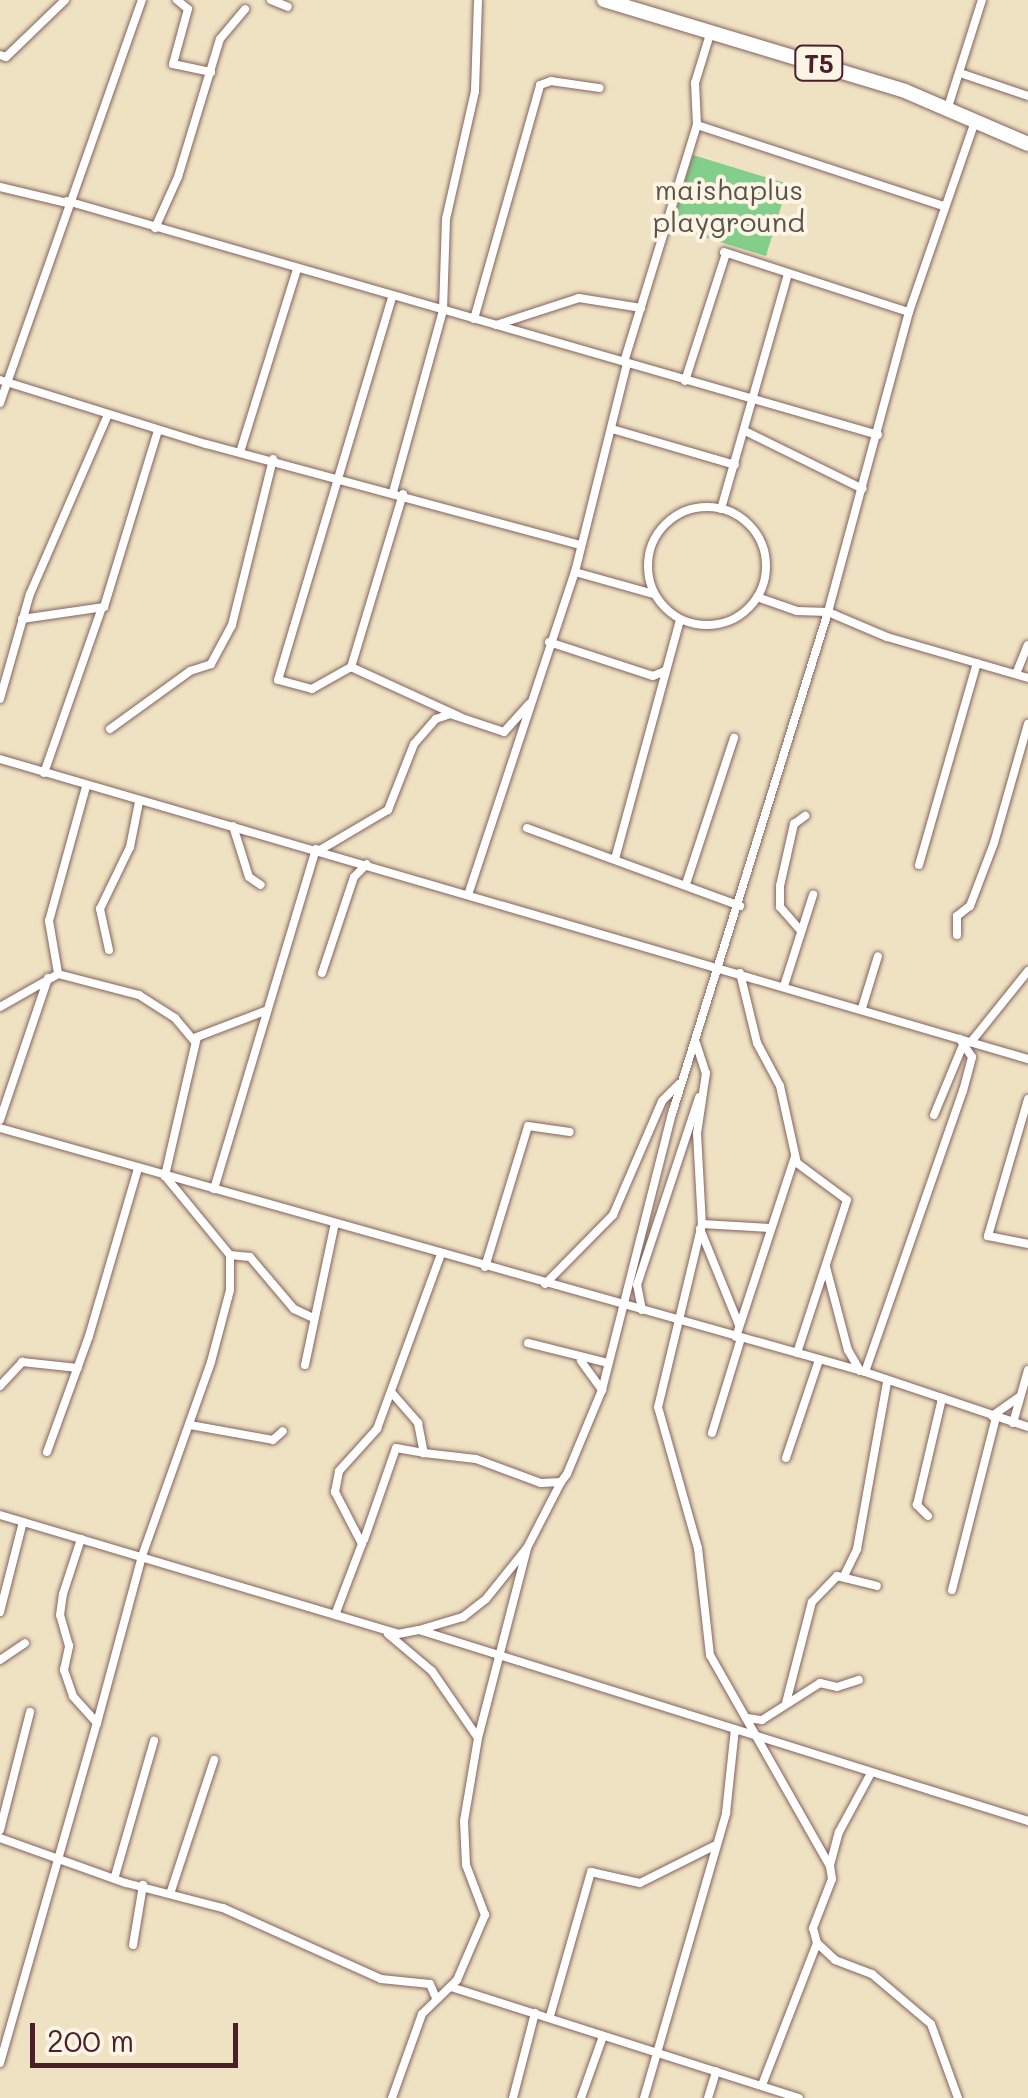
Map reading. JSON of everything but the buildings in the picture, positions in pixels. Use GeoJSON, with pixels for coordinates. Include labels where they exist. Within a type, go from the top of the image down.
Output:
{"type":"FeatureCollection","features":[{"type":"Feature","properties":{"kind":"highway","name":"T5"},"geometry":{"type":"LineString","coordinates":[[604,0],[948,107],[1028,144]]}},
{"type":"Feature","properties":{"kind":"street"},"geometry":{"type":"LineString","coordinates":[[0,55],[6,57],[64,0]]}},
{"type":"Feature","properties":{"kind":"street"},"geometry":{"type":"LineString","coordinates":[[0,403],[3,381],[142,0]]}},
{"type":"Feature","properties":{"kind":"street"},"geometry":{"type":"LineString","coordinates":[[177,0],[188,9],[173,64],[212,72]]}},
{"type":"Feature","properties":{"kind":"street"},"geometry":{"type":"LineString","coordinates":[[271,0],[288,7]]}},
{"type":"Feature","properties":{"kind":"street"},"geometry":{"type":"LineString","coordinates":[[392,298],[278,680],[312,689],[351,667],[443,310],[446,219],[476,91],[478,0]]}},
{"type":"Feature","properties":{"kind":"street"},"geometry":{"type":"LineString","coordinates":[[948,107],[982,0]]}},
{"type":"Feature","properties":{"kind":"street"},"geometry":{"type":"LineString","coordinates":[[155,228],[223,32],[245,9]]}},
{"type":"Feature","properties":{"kind":"street"},"geometry":{"type":"LineString","coordinates":[[468,895],[575,572],[641,308],[697,125],[695,83],[711,31]]}},
{"type":"Feature","properties":{"kind":"street"},"geometry":{"type":"LineString","coordinates":[[960,73],[1028,96]]}},
{"type":"Feature","properties":{"kind":"street"},"geometry":{"type":"LineString","coordinates":[[474,319],[540,85],[551,80],[599,88]]}},
{"type":"Feature","properties":{"kind":"street"},"geometry":{"type":"LineString","coordinates":[[392,2098],[422,2014],[451,1987],[486,1914],[466,1865],[464,1822],[497,1655],[527,1548],[602,1390],[619,1304],[828,612],[909,312],[975,121]]}},
{"type":"Feature","properties":{"kind":"street"},"geometry":{"type":"LineString","coordinates":[[697,125],[944,206]]}},
{"type":"Feature","properties":{"kind":"street"},"geometry":{"type":"LineString","coordinates":[[0,187],[67,202],[878,435]]}},
{"type":"Feature","properties":{"kind":"street"},"geometry":{"type":"LineString","coordinates":[[684,381],[725,253],[909,312]]}},
{"type":"Feature","properties":{"kind":"street"},"geometry":{"type":"LineString","coordinates":[[241,450],[297,269]]}},
{"type":"Feature","properties":{"kind":"street"},"geometry":{"type":"LineString","coordinates":[[721,509],[788,274]]}},
{"type":"Feature","properties":{"kind":"street"},"geometry":{"type":"LineString","coordinates":[[496,325],[578,298],[641,308]]}},
{"type":"Feature","properties":{"kind":"street"},"geometry":{"type":"LineString","coordinates":[[3,381],[158,430],[274,458],[581,545]]}},
{"type":"Feature","properties":{"kind":"street"},"geometry":{"type":"LineString","coordinates":[[0,699],[22,619],[108,415]]}},
{"type":"Feature","properties":{"kind":"street"},"geometry":{"type":"LineString","coordinates":[[612,429],[735,465]]}},
{"type":"Feature","properties":{"kind":"street"},"geometry":{"type":"LineString","coordinates":[[44,773],[158,430]]}},
{"type":"Feature","properties":{"kind":"street"},"geometry":{"type":"LineString","coordinates":[[745,431],[862,489]]}},
{"type":"Feature","properties":{"kind":"street"},"geometry":{"type":"LineString","coordinates":[[110,729],[190,671],[211,664],[232,625],[274,458]]}},
{"type":"Feature","properties":{"kind":"street"},"geometry":{"type":"LineString","coordinates":[[575,572],[654,594],[680,620],[717,624],[740,615],[757,597],[765,574],[764,549],[752,527],[721,509],[685,510],[664,524],[649,558],[654,594]]}},
{"type":"Feature","properties":{"kind":"street"},"geometry":{"type":"LineString","coordinates":[[757,597],[798,612],[828,612],[887,638],[1028,678]]}},
{"type":"Feature","properties":{"kind":"street"},"geometry":{"type":"LineString","coordinates":[[22,619],[101,610]]}},
{"type":"Feature","properties":{"kind":"street"},"geometry":{"type":"LineString","coordinates":[[615,859],[680,620]]}},
{"type":"Feature","properties":{"kind":"street"},"geometry":{"type":"LineString","coordinates":[[549,642],[653,676],[661,684]]}},
{"type":"Feature","properties":{"kind":"street"},"geometry":{"type":"LineString","coordinates":[[1016,674],[1028,645]]}},
{"type":"Feature","properties":{"kind":"street"},"geometry":{"type":"LineString","coordinates":[[919,865],[977,663]]}},
{"type":"Feature","properties":{"kind":"street"},"geometry":{"type":"LineString","coordinates":[[351,667],[460,717],[504,732],[531,702]]}},
{"type":"Feature","properties":{"kind":"street"},"geometry":{"type":"LineString","coordinates":[[653,676],[666,671]]}},
{"type":"Feature","properties":{"kind":"street"},"geometry":{"type":"LineString","coordinates":[[214,1189],[318,849],[388,810],[417,738],[442,715],[460,717]]}},
{"type":"Feature","properties":{"kind":"street"},"geometry":{"type":"LineString","coordinates":[[958,935],[958,916],[970,906],[994,843],[1028,724]]}},
{"type":"Feature","properties":{"kind":"street"},"geometry":{"type":"LineString","coordinates":[[686,884],[734,738]]}},
{"type":"Feature","properties":{"kind":"street"},"geometry":{"type":"LineString","coordinates":[[0,759],[1028,1059]]}},
{"type":"Feature","properties":{"kind":"street"},"geometry":{"type":"LineString","coordinates":[[86,787],[49,922],[54,974],[0,1124],[440,1257],[678,1318],[862,1372],[1028,1427]]}},
{"type":"Feature","properties":{"kind":"street"},"geometry":{"type":"LineString","coordinates":[[109,950],[100,909],[130,847],[139,802]]}},
{"type":"Feature","properties":{"kind":"street"},"geometry":{"type":"LineString","coordinates":[[801,931],[780,908],[780,886],[794,824],[805,816]]}},
{"type":"Feature","properties":{"kind":"street"},"geometry":{"type":"LineString","coordinates":[[233,826],[249,877],[261,885]]}},
{"type":"Feature","properties":{"kind":"street"},"geometry":{"type":"LineString","coordinates":[[527,828],[740,906]]}},
{"type":"Feature","properties":{"kind":"street"},"geometry":{"type":"LineString","coordinates":[[322,973],[354,877],[366,864]]}},
{"type":"Feature","properties":{"kind":"street"},"geometry":{"type":"LineString","coordinates":[[784,986],[812,895]]}},
{"type":"Feature","properties":{"kind":"street"},"geometry":{"type":"LineString","coordinates":[[862,1008],[878,956]]}},
{"type":"Feature","properties":{"kind":"street"},"geometry":{"type":"LineString","coordinates":[[934,1114],[964,1042],[1028,971]]}},
{"type":"Feature","properties":{"kind":"street"},"geometry":{"type":"LineString","coordinates":[[740,973],[801,1171],[847,1200],[797,1354]]}},
{"type":"Feature","properties":{"kind":"street"},"geometry":{"type":"LineString","coordinates":[[1,1006],[54,974],[140,996],[174,1018],[195,1042]]}},
{"type":"Feature","properties":{"kind":"street"},"geometry":{"type":"LineString","coordinates":[[165,1176],[195,1042],[200,1034],[266,1011]]}},
{"type":"Feature","properties":{"kind":"street"},"geometry":{"type":"LineString","coordinates":[[862,1372],[963,1091],[972,1057],[964,1042]]}},
{"type":"Feature","properties":{"kind":"street"},"geometry":{"type":"LineString","coordinates":[[696,1043],[704,1083],[696,1132],[701,1226],[663,1371],[662,1436],[676,1462],[698,1548],[710,1655],[830,1866],[832,1879],[813,1928],[817,1943],[836,1960],[872,1974],[931,2024],[958,2098]]}},
{"type":"Feature","properties":{"kind":"street"},"geometry":{"type":"LineString","coordinates":[[545,1284],[613,1215],[662,1101],[684,1080]]}},
{"type":"Feature","properties":{"kind":"street"},"geometry":{"type":"LineString","coordinates":[[642,1310],[636,1285],[704,1083]]}},
{"type":"Feature","properties":{"kind":"street"},"geometry":{"type":"LineString","coordinates":[[1028,1099],[988,1236],[1028,1244]]}},
{"type":"Feature","properties":{"kind":"street"},"geometry":{"type":"LineString","coordinates":[[485,1267],[528,1126],[570,1132]]}},
{"type":"Feature","properties":{"kind":"street"},"geometry":{"type":"LineString","coordinates":[[712,1433],[739,1338],[739,1325],[796,1154]]}},
{"type":"Feature","properties":{"kind":"street"},"geometry":{"type":"LineString","coordinates":[[47,1452],[78,1368],[138,1168]]}},
{"type":"Feature","properties":{"kind":"street"},"geometry":{"type":"LineString","coordinates":[[0,2063],[62,1860],[142,1556],[190,1424],[230,1290],[230,1255],[165,1176]]}},
{"type":"Feature","properties":{"kind":"street"},"geometry":{"type":"LineString","coordinates":[[305,1364],[336,1223]]}},
{"type":"Feature","properties":{"kind":"street"},"geometry":{"type":"LineString","coordinates":[[701,1226],[770,1228]]}},
{"type":"Feature","properties":{"kind":"street"},"geometry":{"type":"LineString","coordinates":[[701,1226],[739,1325]]}},
{"type":"Feature","properties":{"kind":"street"},"geometry":{"type":"LineString","coordinates":[[230,1255],[250,1257],[294,1309],[314,1318]]}},
{"type":"Feature","properties":{"kind":"street"},"geometry":{"type":"LineString","coordinates":[[362,1544],[336,1492],[339,1471],[376,1429],[440,1257]]}},
{"type":"Feature","properties":{"kind":"street"},"geometry":{"type":"LineString","coordinates":[[826,1267],[848,1350],[862,1372]]}},
{"type":"Feature","properties":{"kind":"street"},"geometry":{"type":"LineString","coordinates":[[528,1344],[581,1361],[608,1362]]}},
{"type":"Feature","properties":{"kind":"street"},"geometry":{"type":"LineString","coordinates":[[786,1458],[819,1360]]}},
{"type":"Feature","properties":{"kind":"street"},"geometry":{"type":"LineString","coordinates":[[581,1361],[602,1390]]}},
{"type":"Feature","properties":{"kind":"street"},"geometry":{"type":"LineString","coordinates":[[0,1386],[22,1362],[78,1368]]}},
{"type":"Feature","properties":{"kind":"street"},"geometry":{"type":"LineString","coordinates":[[1014,1423],[1028,1370]]}},
{"type":"Feature","properties":{"kind":"street"},"geometry":{"type":"LineString","coordinates":[[844,1576],[857,1549],[887,1382]]}},
{"type":"Feature","properties":{"kind":"street"},"geometry":{"type":"LineString","coordinates":[[392,1393],[418,1423],[424,1454]]}},
{"type":"Feature","properties":{"kind":"street"},"geometry":{"type":"LineString","coordinates":[[952,1590],[994,1416],[1023,1394]]}},
{"type":"Feature","properties":{"kind":"street"},"geometry":{"type":"LineString","coordinates":[[928,1516],[917,1505],[942,1398]]}},
{"type":"Feature","properties":{"kind":"street"},"geometry":{"type":"LineString","coordinates":[[190,1424],[273,1440],[283,1432]]}},
{"type":"Feature","properties":{"kind":"street"},"geometry":{"type":"LineString","coordinates":[[335,1614],[391,1455],[402,1446],[561,1482]]}},
{"type":"Feature","properties":{"kind":"street"},"geometry":{"type":"LineString","coordinates":[[0,1516],[381,1628],[419,1630],[870,1775],[1028,1821]]}},
{"type":"Feature","properties":{"kind":"street"},"geometry":{"type":"LineString","coordinates":[[0,1612],[23,1522]]}},
{"type":"Feature","properties":{"kind":"street"},"geometry":{"type":"LineString","coordinates":[[81,1539],[62,1604],[69,1646],[64,1670],[74,1696],[97,1723]]}},
{"type":"Feature","properties":{"kind":"street"},"geometry":{"type":"LineString","coordinates":[[419,1630],[473,1610],[527,1548]]}},
{"type":"Feature","properties":{"kind":"street"},"geometry":{"type":"LineString","coordinates":[[786,1703],[809,1606],[828,1582],[844,1576],[877,1586]]}},
{"type":"Feature","properties":{"kind":"street"},"geometry":{"type":"LineString","coordinates":[[381,1628],[432,1671],[478,1738]]}},
{"type":"Feature","properties":{"kind":"street"},"geometry":{"type":"LineString","coordinates":[[0,1660],[24,1643]]}},
{"type":"Feature","properties":{"kind":"street"},"geometry":{"type":"LineString","coordinates":[[747,1718],[762,1720],[820,1684],[837,1687],[859,1680]]}},
{"type":"Feature","properties":{"kind":"street"},"geometry":{"type":"LineString","coordinates":[[0,1830],[30,1712]]}},
{"type":"Feature","properties":{"kind":"street"},"geometry":{"type":"LineString","coordinates":[[644,2098],[726,1813],[735,1729]]}},
{"type":"Feature","properties":{"kind":"street"},"geometry":{"type":"LineString","coordinates":[[114,1876],[154,1741]]}},
{"type":"Feature","properties":{"kind":"street"},"geometry":{"type":"LineString","coordinates":[[172,1891],[214,1760]]}},
{"type":"Feature","properties":{"kind":"street"},"geometry":{"type":"LineString","coordinates":[[830,1866],[839,1832],[870,1775]]}},
{"type":"Feature","properties":{"kind":"street"},"geometry":{"type":"LineString","coordinates":[[0,1838],[259,1922],[381,1978],[430,1984],[436,1998]]}},
{"type":"Feature","properties":{"kind":"street"},"geometry":{"type":"LineString","coordinates":[[550,2016],[591,1872],[640,1883],[716,1845]]}},
{"type":"Feature","properties":{"kind":"street"},"geometry":{"type":"LineString","coordinates":[[132,1946],[144,1885]]}},
{"type":"Feature","properties":{"kind":"street"},"geometry":{"type":"LineString","coordinates":[[762,2086],[817,1943]]}},
{"type":"Feature","properties":{"kind":"street"},"geometry":{"type":"LineString","coordinates":[[451,1987],[550,2016],[602,2038],[762,2086],[776,2094],[799,2098]]}},
{"type":"Feature","properties":{"kind":"street"},"geometry":{"type":"LineString","coordinates":[[512,2098],[535,2013]]}},
{"type":"Feature","properties":{"kind":"street"},"geometry":{"type":"LineString","coordinates":[[580,2098],[602,2038]]}},
{"type":"Feature","properties":{"kind":"street"},"geometry":{"type":"LineString","coordinates":[[708,2098],[716,2072]]}},
{"type":"Feature","properties":{"kind":"green space","name":"maishaplus playground"},"geometry":{"type":"Polygon","coordinates":[[[693,155],[788,184],[766,256],[671,227],[693,155]]]}}]}
